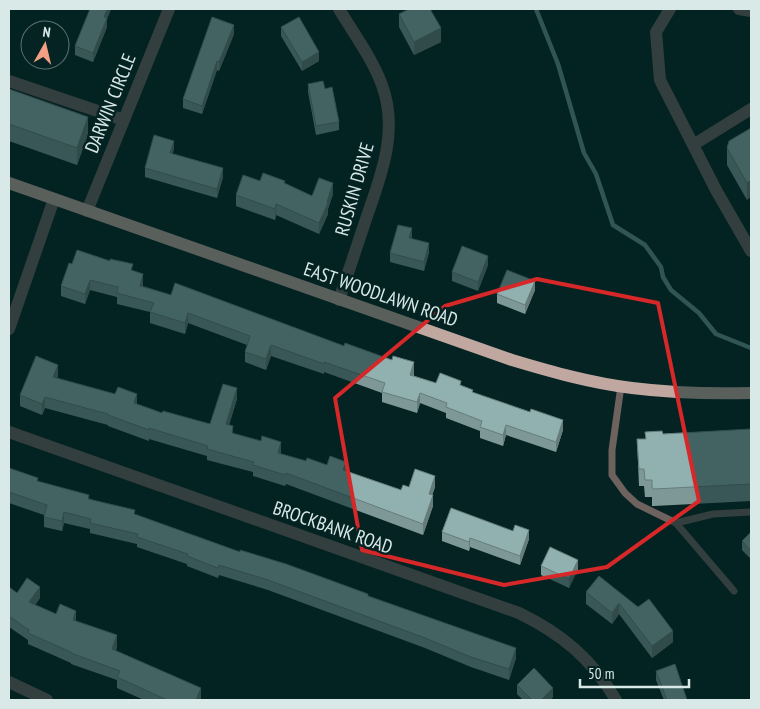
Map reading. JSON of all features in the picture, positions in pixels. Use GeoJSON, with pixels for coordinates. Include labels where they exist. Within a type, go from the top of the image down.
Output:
{"type":"FeatureCollection","features":[{"type":"Feature","properties":{"kind":"main road","name":"EAST WOODLAWN ROAD"},"geometry":{"type":"LineString","coordinates":[[9,183],[512,360],[563,375],[620,386],[684,393],[751,394]]}},
{"type":"Feature","properties":{"kind":"street","name":"DARWIN CIRCLE"},"geometry":{"type":"LineString","coordinates":[[87,211],[169,9]]}},
{"type":"Feature","properties":{"kind":"street","name":"RUSKIN DRIVE"},"geometry":{"type":"LineString","coordinates":[[339,9],[374,66],[388,105],[390,126],[386,157],[339,300]]}},
{"type":"Feature","properties":{"kind":"street"},"geometry":{"type":"LineString","coordinates":[[670,9],[656,32],[660,80],[716,190],[751,251]]}},
{"type":"Feature","properties":{"kind":"street"},"geometry":{"type":"LineString","coordinates":[[739,9],[751,11]]}},
{"type":"Feature","properties":{"kind":"street"},"geometry":{"type":"LineString","coordinates":[[9,81],[124,120]]}},
{"type":"Feature","properties":{"kind":"street"},"geometry":{"type":"LineString","coordinates":[[692,144],[751,109]]}},
{"type":"Feature","properties":{"kind":"street"},"geometry":{"type":"LineString","coordinates":[[9,329],[54,199]]}},
{"type":"Feature","properties":{"kind":"street","name":"BROCKBANK ROAD"},"geometry":{"type":"LineString","coordinates":[[9,432],[519,613],[544,625],[567,642],[607,684],[616,700]]}},
{"type":"Feature","properties":{"kind":"street"},"geometry":{"type":"LineString","coordinates":[[9,682],[47,700]]}},
{"type":"Feature","properties":{"kind":"lane"},"geometry":{"type":"LineString","coordinates":[[620,386],[612,450],[612,475],[625,493],[638,504],[676,523],[734,591]]}},
{"type":"Feature","properties":{"kind":"lane"},"geometry":{"type":"LineString","coordinates":[[676,523],[712,514],[751,512]]}},
{"type":"Feature","properties":{"kind":"highlighted area"},"geometry":{"type":"Polygon","coordinates":[[[537,279],[658,303],[699,501],[607,567],[504,585],[362,550],[335,398],[445,306],[537,279]]]}},
{"type":"Feature","properties":{"kind":"building"},"geometry":{"type":"Polygon","coordinates":[[[90,9],[107,9],[104,17],[107,18],[93,53],[75,46],[90,9]]]}},
{"type":"Feature","properties":{"kind":"building"},"geometry":{"type":"Polygon","coordinates":[[[409,9],[430,9],[441,28],[414,42],[399,14],[409,9]]]}},
{"type":"Feature","properties":{"kind":"building"},"geometry":{"type":"Polygon","coordinates":[[[212,17],[234,25],[219,62],[217,61],[202,106],[183,99],[212,17]]]}},
{"type":"Feature","properties":{"kind":"building"},"geometry":{"type":"Polygon","coordinates":[[[299,17],[319,52],[302,62],[281,27],[299,17]]]}},
{"type":"Feature","properties":{"kind":"building"},"geometry":{"type":"Polygon","coordinates":[[[323,81],[325,89],[332,87],[339,122],[316,126],[308,84],[323,81]]]}},
{"type":"Feature","properties":{"kind":"building"},"geometry":{"type":"Polygon","coordinates":[[[9,89],[88,117],[77,148],[9,124],[9,89]]]}},
{"type":"Feature","properties":{"kind":"building"},"geometry":{"type":"Polygon","coordinates":[[[751,128],[751,180],[747,183],[727,148],[729,141],[751,128]]]}},
{"type":"Feature","properties":{"kind":"building"},"geometry":{"type":"Polygon","coordinates":[[[154,135],[174,141],[170,153],[223,168],[217,189],[145,168],[154,135]]]}},
{"type":"Feature","properties":{"kind":"building"},"geometry":{"type":"Polygon","coordinates":[[[263,173],[285,181],[284,183],[312,196],[319,178],[333,183],[328,203],[319,223],[276,204],[275,209],[236,195],[243,175],[260,181],[263,173]]]}},
{"type":"Feature","properties":{"kind":"building"},"geometry":{"type":"Polygon","coordinates":[[[398,225],[412,228],[409,238],[429,243],[424,262],[390,253],[398,225]]]}},
{"type":"Feature","properties":{"kind":"building"},"geometry":{"type":"Polygon","coordinates":[[[462,246],[488,256],[478,282],[452,272],[462,246]]]}},
{"type":"Feature","properties":{"kind":"building"},"geometry":{"type":"Polygon","coordinates":[[[77,250],[110,261],[110,259],[133,264],[131,270],[143,274],[140,286],[171,295],[175,283],[344,346],[345,343],[392,360],[393,356],[414,362],[410,375],[436,383],[440,373],[461,381],[460,385],[473,390],[472,392],[530,412],[531,409],[563,420],[556,442],[506,425],[503,435],[480,427],[482,421],[446,407],[447,403],[420,393],[417,402],[382,392],[385,383],[271,345],[266,359],[245,352],[250,336],[188,313],[185,323],[150,312],[154,303],[117,293],[118,287],[90,280],[85,294],[61,286],[69,263],[72,264],[77,250]]]}},
{"type":"Feature","properties":{"kind":"building"},"geometry":{"type":"Polygon","coordinates":[[[507,270],[535,281],[525,305],[497,294],[507,270]]]}},
{"type":"Feature","properties":{"kind":"building"},"geometry":{"type":"Polygon","coordinates":[[[36,356],[58,365],[53,377],[115,394],[118,387],[137,394],[134,403],[162,413],[163,411],[210,424],[223,384],[237,388],[226,424],[233,426],[232,433],[261,441],[262,436],[281,442],[278,453],[306,461],[307,458],[327,465],[330,456],[346,462],[343,470],[401,490],[403,485],[409,487],[415,469],[435,476],[429,494],[433,495],[423,524],[286,473],[285,475],[253,465],[254,462],[207,449],[208,446],[149,428],[149,430],[108,414],[45,397],[42,404],[20,395],[36,356]]]}},
{"type":"Feature","properties":{"kind":"building"},"geometry":{"type":"Polygon","coordinates":[[[751,429],[751,484],[654,489],[652,488],[652,480],[645,480],[644,469],[639,469],[637,439],[646,439],[645,432],[662,431],[663,434],[751,429]]]}},
{"type":"Feature","properties":{"kind":"building"},"geometry":{"type":"Polygon","coordinates":[[[9,468],[38,478],[37,481],[89,495],[88,499],[135,510],[134,514],[240,552],[240,550],[286,564],[368,594],[368,596],[516,648],[509,669],[471,657],[268,580],[219,565],[218,568],[187,556],[188,554],[137,537],[138,534],[90,523],[91,519],[64,512],[62,521],[44,517],[47,505],[9,492],[9,468]]]}},
{"type":"Feature","properties":{"kind":"building"},"geometry":{"type":"Polygon","coordinates":[[[451,508],[513,531],[515,525],[529,530],[520,556],[470,538],[469,542],[442,532],[451,508]]]}},
{"type":"Feature","properties":{"kind":"building"},"geometry":{"type":"Polygon","coordinates":[[[751,532],[751,551],[742,541],[751,532]]]}},
{"type":"Feature","properties":{"kind":"building"},"geometry":{"type":"Polygon","coordinates":[[[550,547],[578,560],[569,579],[541,566],[550,547]]]}},
{"type":"Feature","properties":{"kind":"building"},"geometry":{"type":"Polygon","coordinates":[[[599,576],[638,607],[649,599],[673,631],[652,646],[619,603],[612,613],[586,592],[599,576]]]}},
{"type":"Feature","properties":{"kind":"building"},"geometry":{"type":"Polygon","coordinates":[[[27,578],[40,587],[29,602],[56,614],[60,604],[76,611],[73,620],[117,635],[112,649],[201,688],[196,700],[167,700],[117,677],[120,671],[71,653],[28,633],[29,630],[9,616],[9,587],[17,593],[27,578]]]}},
{"type":"Feature","properties":{"kind":"building"},"geometry":{"type":"Polygon","coordinates":[[[675,664],[687,700],[667,700],[656,671],[675,664]]]}},
{"type":"Feature","properties":{"kind":"building"},"geometry":{"type":"Polygon","coordinates":[[[534,668],[553,688],[541,700],[532,700],[517,685],[534,668]]]}},
{"type":"Feature","properties":{"kind":"waterway"},"geometry":{"type":"LineString","coordinates":[[536,9],[558,64],[584,153],[596,174],[613,225],[645,245],[661,267],[663,277],[671,290],[699,313],[716,334],[751,348]]}}]}
